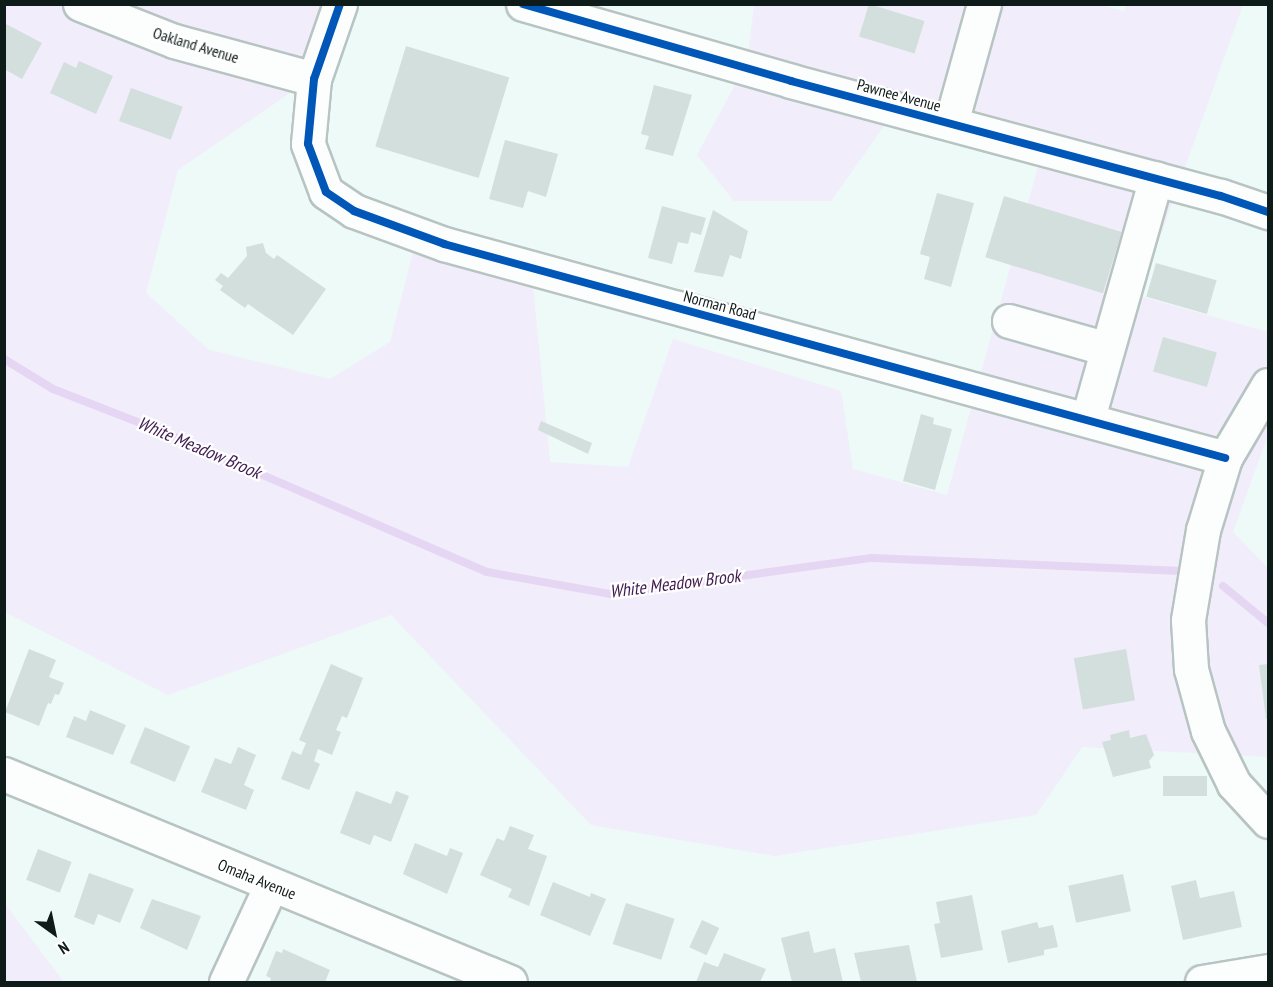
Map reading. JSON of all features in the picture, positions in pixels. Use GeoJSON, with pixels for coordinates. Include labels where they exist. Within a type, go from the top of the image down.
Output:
{"type":"FeatureCollection","features":[{"type":"Feature","properties":{"kind":"street","name":"Oakland Avenue"},"geometry":{"type":"LineString","coordinates":[[80,4],[174,41],[314,79]]}},
{"type":"Feature","properties":{"kind":"street"},"geometry":{"type":"LineString","coordinates":[[314,79],[340,4]]}},
{"type":"Feature","properties":{"kind":"street","name":"Pawnee Avenue"},"geometry":{"type":"LineString","coordinates":[[523,4],[1156,178],[1269,212]]}},
{"type":"Feature","properties":{"kind":"street"},"geometry":{"type":"LineString","coordinates":[[951,123],[984,4]]}},
{"type":"Feature","properties":{"kind":"street","name":"Norman Road"},"geometry":{"type":"LineString","coordinates":[[314,79],[308,144],[326,192],[354,211],[444,244],[1088,418],[1225,458]]}},
{"type":"Feature","properties":{"kind":"street"},"geometry":{"type":"LineString","coordinates":[[1088,418],[1156,178]]}},
{"type":"Feature","properties":{"kind":"street"},"geometry":{"type":"LineString","coordinates":[[1009,321],[1107,349]]}},
{"type":"Feature","properties":{"kind":"street"},"geometry":{"type":"LineString","coordinates":[[1269,386],[1225,458],[1203,530],[1188,620],[1191,669],[1208,731],[1234,784],[1269,821]]}},
{"type":"Feature","properties":{"kind":"street","name":"Omaha Avenue"},"geometry":{"type":"LineString","coordinates":[[4,774],[510,982]]}},
{"type":"Feature","properties":{"kind":"street"},"geometry":{"type":"LineString","coordinates":[[225,982],[268,892],[267,884]]}},
{"type":"Feature","properties":{"kind":"street"},"geometry":{"type":"LineString","coordinates":[[1202,982],[1269,971]]}},
{"type":"Feature","properties":{"kind":"shaded area"},"geometry":{"type":"Polygon","coordinates":[[[1096,4],[1124,11],[1126,5],[1243,5],[1139,296],[1268,332],[1268,435],[1233,532],[1268,568],[1268,757],[1082,747],[1036,815],[775,856],[591,825],[391,615],[168,695],[5,612],[4,5],[354,5],[319,73],[178,170],[146,293],[209,350],[330,379],[390,342],[418,233],[531,265],[550,462],[628,467],[673,339],[841,391],[853,469],[947,495],[1041,156],[901,102],[831,201],[734,201],[697,155],[747,63],[754,5],[1096,4]]]}},
{"type":"Feature","properties":{"kind":"shaded area"},"geometry":{"type":"Polygon","coordinates":[[[5,904],[64,982],[5,982],[5,904]]]}},
{"type":"Feature","properties":{"kind":"building"},"geometry":{"type":"Polygon","coordinates":[[[869,4],[924,21],[915,53],[859,37],[869,4]]]}},
{"type":"Feature","properties":{"kind":"building"},"geometry":{"type":"Polygon","coordinates":[[[4,23],[42,43],[22,79],[4,69],[4,23]]]}},
{"type":"Feature","properties":{"kind":"building"},"geometry":{"type":"Polygon","coordinates":[[[406,46],[509,78],[479,178],[375,146],[406,46]]]}},
{"type":"Feature","properties":{"kind":"building"},"geometry":{"type":"Polygon","coordinates":[[[79,61],[113,76],[96,114],[50,93],[64,62],[76,68],[79,61]]]}},
{"type":"Feature","properties":{"kind":"building"},"geometry":{"type":"Polygon","coordinates":[[[654,85],[692,95],[673,156],[645,149],[649,136],[641,134],[654,85]]]}},
{"type":"Feature","properties":{"kind":"building"},"geometry":{"type":"Polygon","coordinates":[[[131,88],[183,107],[171,140],[119,121],[131,88]]]}},
{"type":"Feature","properties":{"kind":"building"},"geometry":{"type":"Polygon","coordinates":[[[505,140],[558,154],[546,197],[528,191],[523,208],[489,199],[505,140]]]}},
{"type":"Feature","properties":{"kind":"building"},"geometry":{"type":"Polygon","coordinates":[[[937,193],[974,203],[951,287],[924,279],[930,257],[920,254],[937,193]]]}},
{"type":"Feature","properties":{"kind":"building"},"geometry":{"type":"Polygon","coordinates":[[[1004,196],[1122,232],[1103,293],[985,257],[1004,196]]]}},
{"type":"Feature","properties":{"kind":"building"},"geometry":{"type":"Polygon","coordinates":[[[662,206],[706,218],[701,235],[691,232],[688,244],[678,242],[672,264],[648,258],[662,206]]]}},
{"type":"Feature","properties":{"kind":"building"},"geometry":{"type":"Polygon","coordinates":[[[713,210],[748,231],[741,259],[730,255],[723,277],[694,272],[713,210]]]}},
{"type":"Feature","properties":{"kind":"building"},"geometry":{"type":"Polygon","coordinates":[[[263,243],[266,253],[274,259],[277,255],[326,289],[293,335],[248,304],[245,308],[220,290],[223,286],[215,280],[221,273],[228,278],[247,256],[246,247],[263,243]]]}},
{"type":"Feature","properties":{"kind":"building"},"geometry":{"type":"Polygon","coordinates":[[[1156,263],[1217,280],[1207,314],[1146,297],[1156,263]]]}},
{"type":"Feature","properties":{"kind":"building"},"geometry":{"type":"Polygon","coordinates":[[[1163,337],[1217,352],[1207,387],[1153,372],[1163,337]]]}},
{"type":"Feature","properties":{"kind":"building"},"geometry":{"type":"Polygon","coordinates":[[[921,414],[934,418],[933,424],[952,429],[935,490],[903,481],[921,414]]]}},
{"type":"Feature","properties":{"kind":"building"},"geometry":{"type":"Polygon","coordinates":[[[541,421],[592,443],[588,454],[538,430],[541,421]]]}},
{"type":"Feature","properties":{"kind":"building"},"geometry":{"type":"Polygon","coordinates":[[[29,649],[56,660],[49,677],[64,683],[59,695],[55,694],[51,704],[48,703],[39,726],[5,712],[29,649]]]}},
{"type":"Feature","properties":{"kind":"building"},"geometry":{"type":"Polygon","coordinates":[[[1126,649],[1135,700],[1083,709],[1074,658],[1126,649]]]}},
{"type":"Feature","properties":{"kind":"building"},"geometry":{"type":"Polygon","coordinates":[[[331,664],[363,678],[347,718],[342,716],[336,730],[341,732],[332,755],[318,749],[314,761],[320,764],[309,790],[281,779],[292,751],[301,755],[306,743],[299,740],[331,664]]]}},
{"type":"Feature","properties":{"kind":"building"},"geometry":{"type":"Polygon","coordinates":[[[1268,664],[1268,719],[1266,719],[1259,665],[1268,664]]]}},
{"type":"Feature","properties":{"kind":"building"},"geometry":{"type":"Polygon","coordinates":[[[90,710],[126,725],[113,755],[66,737],[74,716],[86,721],[90,710]]]}},
{"type":"Feature","properties":{"kind":"building"},"geometry":{"type":"Polygon","coordinates":[[[145,727],[190,746],[175,782],[130,763],[145,727]]]}},
{"type":"Feature","properties":{"kind":"building"},"geometry":{"type":"Polygon","coordinates":[[[1129,730],[1130,738],[1146,734],[1154,755],[1149,761],[1151,768],[1113,777],[1102,742],[1111,740],[1110,735],[1129,730]]]}},
{"type":"Feature","properties":{"kind":"building"},"geometry":{"type":"Polygon","coordinates":[[[238,747],[256,755],[244,785],[254,790],[246,810],[201,792],[215,758],[231,764],[238,747]]]}},
{"type":"Feature","properties":{"kind":"building"},"geometry":{"type":"Polygon","coordinates":[[[1163,776],[1207,776],[1207,796],[1163,796],[1163,776]]]}},
{"type":"Feature","properties":{"kind":"building"},"geometry":{"type":"Polygon","coordinates":[[[356,791],[391,804],[396,791],[409,796],[391,842],[374,835],[370,845],[340,833],[356,791]]]}},
{"type":"Feature","properties":{"kind":"building"},"geometry":{"type":"Polygon","coordinates":[[[510,826],[534,835],[528,849],[547,856],[529,906],[508,897],[512,889],[480,875],[497,838],[504,841],[510,826]]]}},
{"type":"Feature","properties":{"kind":"building"},"geometry":{"type":"Polygon","coordinates":[[[415,843],[447,856],[450,848],[463,853],[447,894],[403,874],[415,843]]]}},
{"type":"Feature","properties":{"kind":"building"},"geometry":{"type":"Polygon","coordinates":[[[38,849],[72,862],[60,893],[26,880],[38,849]]]}},
{"type":"Feature","properties":{"kind":"building"},"geometry":{"type":"Polygon","coordinates":[[[89,873],[134,889],[120,923],[98,914],[94,925],[74,917],[89,873]]]}},
{"type":"Feature","properties":{"kind":"building"},"geometry":{"type":"Polygon","coordinates":[[[1123,874],[1131,911],[1076,923],[1068,886],[1123,874]]]}},
{"type":"Feature","properties":{"kind":"building"},"geometry":{"type":"Polygon","coordinates":[[[1196,880],[1200,898],[1234,891],[1242,927],[1183,940],[1171,886],[1196,880]]]}},
{"type":"Feature","properties":{"kind":"building"},"geometry":{"type":"Polygon","coordinates":[[[553,882],[590,897],[591,893],[606,899],[590,936],[540,915],[553,882]]]}},
{"type":"Feature","properties":{"kind":"building"},"geometry":{"type":"Polygon","coordinates":[[[972,895],[983,950],[941,958],[934,924],[940,923],[936,902],[972,895]]]}},
{"type":"Feature","properties":{"kind":"building"},"geometry":{"type":"Polygon","coordinates":[[[152,899],[201,916],[187,950],[140,928],[152,899]]]}},
{"type":"Feature","properties":{"kind":"building"},"geometry":{"type":"Polygon","coordinates":[[[626,903],[675,919],[661,960],[613,944],[626,903]]]}},
{"type":"Feature","properties":{"kind":"building"},"geometry":{"type":"Polygon","coordinates":[[[702,920],[719,928],[707,955],[689,947],[702,920]]]}},
{"type":"Feature","properties":{"kind":"building"},"geometry":{"type":"Polygon","coordinates":[[[1037,922],[1039,928],[1053,925],[1058,947],[1044,950],[1044,955],[1008,963],[1001,931],[1037,922]]]}},
{"type":"Feature","properties":{"kind":"building"},"geometry":{"type":"Polygon","coordinates":[[[809,931],[814,953],[835,948],[843,982],[792,982],[781,938],[809,931]]]}},
{"type":"Feature","properties":{"kind":"building"},"geometry":{"type":"Polygon","coordinates":[[[909,945],[917,982],[861,982],[854,953],[909,945]]]}},
{"type":"Feature","properties":{"kind":"building"},"geometry":{"type":"Polygon","coordinates":[[[283,949],[330,970],[325,982],[270,982],[271,978],[266,976],[276,951],[282,953],[283,949]]]}},
{"type":"Feature","properties":{"kind":"building"},"geometry":{"type":"Polygon","coordinates":[[[724,953],[766,969],[760,982],[696,982],[704,962],[718,967],[724,953]]]}},
{"type":"Feature","properties":{"kind":"waterway","name":"White Meadow Brook"},"geometry":{"type":"LineString","coordinates":[[4,359],[53,389],[161,431],[487,572],[611,594],[872,558],[1176,571]]}},
{"type":"Feature","properties":{"kind":"waterway","name":"White Meadow Brook"},"geometry":{"type":"LineString","coordinates":[[1223,586],[1268,623]]}},
{"type":"Feature","properties":{"kind":"cycle path"},"geometry":{"type":"LineString","coordinates":[[340,4],[314,79],[308,144],[326,192],[354,211],[444,244],[1225,458]]}},
{"type":"Feature","properties":{"kind":"cycle path"},"geometry":{"type":"LineString","coordinates":[[523,4],[791,81],[1221,196],[1268,212]]}}]}
